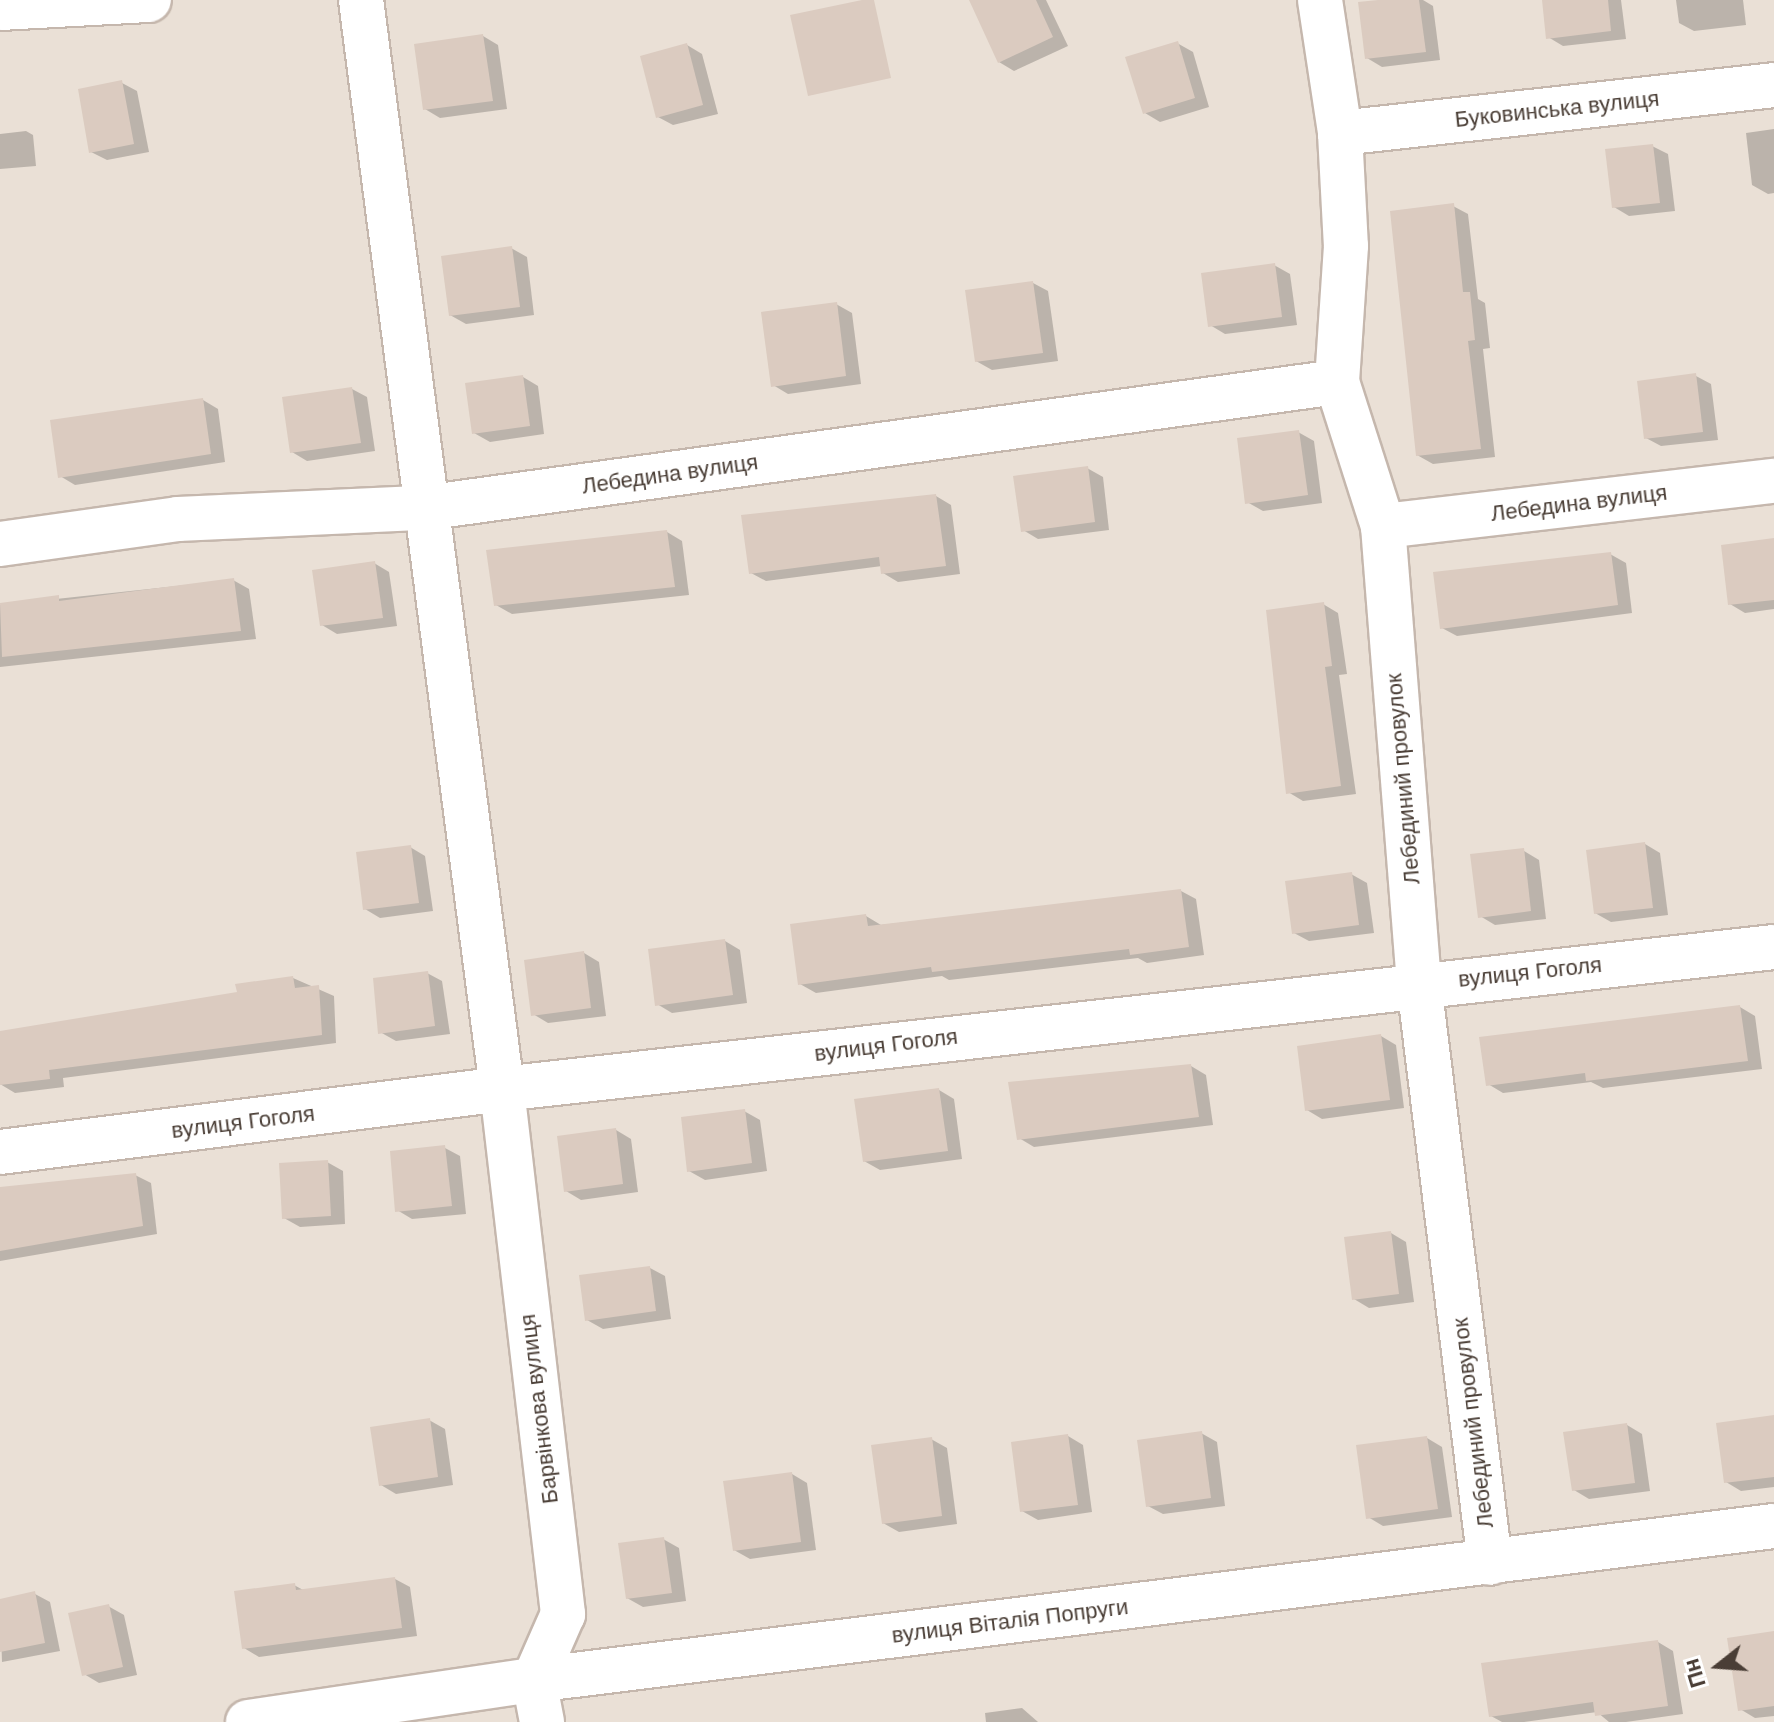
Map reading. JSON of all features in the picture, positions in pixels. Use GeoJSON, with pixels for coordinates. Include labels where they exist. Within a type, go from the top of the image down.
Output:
{"type":"FeatureCollection","features":[{"type":"Feature","properties":{"kind":"street"},"geometry":{"type":"LineString","coordinates":[[0,8],[149,0]]}},
{"type":"Feature","properties":{"kind":"street","name":"Барвінкова вулиця"},"geometry":{"type":"LineString","coordinates":[[361,0],[424,508],[502,1089],[563,1614],[534,1680]]}},
{"type":"Feature","properties":{"kind":"street","name":"Лебединий провулок"},"geometry":{"type":"LineString","coordinates":[[1320,0],[1340,133],[1346,246],[1337,382],[1383,526],[1419,984],[1490,1563]]}},
{"type":"Feature","properties":{"kind":"street","name":"Буковинська вулиця"},"geometry":{"type":"LineString","coordinates":[[1340,133],[1774,85]]}},
{"type":"Feature","properties":{"kind":"street","name":"Лебедина вулиця"},"geometry":{"type":"LineString","coordinates":[[0,544],[178,519],[424,508],[1337,382]]}},
{"type":"Feature","properties":{"kind":"street","name":"Лебедина вулиця"},"geometry":{"type":"LineString","coordinates":[[1383,526],[1774,481]]}},
{"type":"Feature","properties":{"kind":"street","name":"вулиця Гоголя"},"geometry":{"type":"LineString","coordinates":[[0,1152],[502,1089],[1419,984],[1774,947]]}},
{"type":"Feature","properties":{"kind":"street","name":"вулиця Віталія Попруги"},"geometry":{"type":"LineString","coordinates":[[248,1722],[534,1680],[1774,1526]]}},
{"type":"Feature","properties":{"kind":"street"},"geometry":{"type":"LineString","coordinates":[[534,1680],[542,1722]]}},
{"type":"Feature","properties":{"kind":"shaded area"},"geometry":{"type":"Polygon","coordinates":[[[0,0],[1774,0],[1774,1722],[0,1722],[0,0]]]}},
{"type":"Feature","properties":{"kind":"building"},"geometry":{"type":"Polygon","coordinates":[[[874,0],[891,78],[808,96],[790,15],[874,0]]]}},
{"type":"Feature","properties":{"kind":"building"},"geometry":{"type":"Polygon","coordinates":[[[969,0],[1036,0],[1053,37],[998,63],[969,0]]]}},
{"type":"Feature","properties":{"kind":"building"},"geometry":{"type":"Polygon","coordinates":[[[1419,0],[1426,52],[1365,59],[1358,2],[1419,0]]]}},
{"type":"Feature","properties":{"kind":"building"},"geometry":{"type":"Polygon","coordinates":[[[1542,0],[1608,0],[1611,31],[1546,39],[1542,0]]]}},
{"type":"Feature","properties":{"kind":"building"},"geometry":{"type":"Polygon","coordinates":[[[483,34],[493,101],[423,110],[414,44],[483,34]]]}},
{"type":"Feature","properties":{"kind":"building"},"geometry":{"type":"Polygon","coordinates":[[[1178,41],[1195,98],[1143,114],[1125,57],[1178,41]]]}},
{"type":"Feature","properties":{"kind":"building"},"geometry":{"type":"Polygon","coordinates":[[[687,43],[703,105],[656,118],[640,56],[687,43]]]}},
{"type":"Feature","properties":{"kind":"building"},"geometry":{"type":"Polygon","coordinates":[[[122,80],[134,144],[89,153],[78,89],[122,80]]]}},
{"type":"Feature","properties":{"kind":"building"},"geometry":{"type":"Polygon","coordinates":[[[1653,144],[1660,203],[1612,208],[1605,149],[1653,144]]]}},
{"type":"Feature","properties":{"kind":"building"},"geometry":{"type":"Polygon","coordinates":[[[1454,203],[1463,292],[1470,292],[1475,340],[1468,341],[1481,449],[1416,456],[1390,211],[1454,203]]]}},
{"type":"Feature","properties":{"kind":"building"},"geometry":{"type":"Polygon","coordinates":[[[512,246],[520,307],[449,316],[441,256],[512,246]]]}},
{"type":"Feature","properties":{"kind":"building"},"geometry":{"type":"Polygon","coordinates":[[[1275,263],[1282,317],[1208,327],[1201,273],[1275,263]]]}},
{"type":"Feature","properties":{"kind":"building"},"geometry":{"type":"Polygon","coordinates":[[[1033,281],[1043,353],[975,362],[965,290],[1033,281]]]}},
{"type":"Feature","properties":{"kind":"building"},"geometry":{"type":"Polygon","coordinates":[[[837,302],[846,376],[771,387],[761,312],[837,302]]]}},
{"type":"Feature","properties":{"kind":"building"},"geometry":{"type":"Polygon","coordinates":[[[1696,373],[1703,432],[1644,439],[1637,381],[1696,373]]]}},
{"type":"Feature","properties":{"kind":"building"},"geometry":{"type":"Polygon","coordinates":[[[523,375],[530,426],[472,434],[465,383],[523,375]]]}},
{"type":"Feature","properties":{"kind":"building"},"geometry":{"type":"Polygon","coordinates":[[[352,387],[361,443],[290,453],[282,397],[352,387]]]}},
{"type":"Feature","properties":{"kind":"building"},"geometry":{"type":"Polygon","coordinates":[[[203,398],[211,454],[58,478],[50,420],[203,398]]]}},
{"type":"Feature","properties":{"kind":"building"},"geometry":{"type":"Polygon","coordinates":[[[1299,430],[1308,495],[1245,504],[1237,438],[1299,430]]]}},
{"type":"Feature","properties":{"kind":"building"},"geometry":{"type":"Polygon","coordinates":[[[1088,466],[1095,522],[1021,532],[1013,476],[1088,466]]]}},
{"type":"Feature","properties":{"kind":"building"},"geometry":{"type":"Polygon","coordinates":[[[936,494],[946,566],[881,574],[879,557],[749,574],[741,515],[936,494]]]}},
{"type":"Feature","properties":{"kind":"building"},"geometry":{"type":"Polygon","coordinates":[[[667,530],[675,587],[494,606],[486,550],[667,530]]]}},
{"type":"Feature","properties":{"kind":"building"},"geometry":{"type":"Polygon","coordinates":[[[1774,538],[1774,600],[1728,605],[1721,545],[1774,538]]]}},
{"type":"Feature","properties":{"kind":"building"},"geometry":{"type":"Polygon","coordinates":[[[1611,552],[1618,605],[1440,629],[1433,572],[1611,552]]]}},
{"type":"Feature","properties":{"kind":"building"},"geometry":{"type":"Polygon","coordinates":[[[375,561],[383,618],[320,626],[312,570],[375,561]]]}},
{"type":"Feature","properties":{"kind":"building"},"geometry":{"type":"Polygon","coordinates":[[[234,578],[241,631],[2,657],[0,603],[59,595],[59,601],[234,578]]]}},
{"type":"Feature","properties":{"kind":"building"},"geometry":{"type":"Polygon","coordinates":[[[1324,602],[1332,666],[1325,667],[1341,786],[1286,794],[1266,610],[1324,602]]]}},
{"type":"Feature","properties":{"kind":"building"},"geometry":{"type":"Polygon","coordinates":[[[1645,842],[1653,908],[1594,914],[1586,850],[1645,842]]]}},
{"type":"Feature","properties":{"kind":"building"},"geometry":{"type":"Polygon","coordinates":[[[411,845],[419,903],[363,910],[356,852],[411,845]]]}},
{"type":"Feature","properties":{"kind":"building"},"geometry":{"type":"Polygon","coordinates":[[[1524,848],[1531,911],[1478,918],[1470,854],[1524,848]]]}},
{"type":"Feature","properties":{"kind":"building"},"geometry":{"type":"Polygon","coordinates":[[[1352,872],[1359,925],[1292,934],[1285,881],[1352,872]]]}},
{"type":"Feature","properties":{"kind":"building"},"geometry":{"type":"Polygon","coordinates":[[[1181,889],[1189,947],[1130,955],[1129,949],[932,972],[931,967],[798,985],[790,924],[866,914],[868,926],[1181,889]]]}},
{"type":"Feature","properties":{"kind":"building"},"geometry":{"type":"Polygon","coordinates":[[[725,939],[733,995],[655,1006],[648,949],[725,939]]]}},
{"type":"Feature","properties":{"kind":"building"},"geometry":{"type":"Polygon","coordinates":[[[584,951],[591,1008],[531,1016],[524,960],[584,951]]]}},
{"type":"Feature","properties":{"kind":"building"},"geometry":{"type":"Polygon","coordinates":[[[428,971],[435,1026],[378,1034],[373,978],[428,971]]]}},
{"type":"Feature","properties":{"kind":"building"},"geometry":{"type":"Polygon","coordinates":[[[293,976],[295,988],[319,985],[322,1035],[49,1070],[50,1079],[0,1085],[0,1031],[237,992],[235,984],[293,976]]]}},
{"type":"Feature","properties":{"kind":"building"},"geometry":{"type":"Polygon","coordinates":[[[1740,1005],[1748,1061],[1586,1081],[1585,1073],[1486,1086],[1479,1037],[1740,1005]]]}},
{"type":"Feature","properties":{"kind":"building"},"geometry":{"type":"Polygon","coordinates":[[[1381,1034],[1390,1100],[1305,1111],[1297,1046],[1381,1034]]]}},
{"type":"Feature","properties":{"kind":"building"},"geometry":{"type":"Polygon","coordinates":[[[1191,1064],[1199,1117],[1017,1140],[1008,1082],[1191,1064]]]}},
{"type":"Feature","properties":{"kind":"building"},"geometry":{"type":"Polygon","coordinates":[[[939,1088],[948,1151],[863,1162],[854,1099],[939,1088]]]}},
{"type":"Feature","properties":{"kind":"building"},"geometry":{"type":"Polygon","coordinates":[[[745,1109],[752,1163],[687,1172],[681,1117],[745,1109]]]}},
{"type":"Feature","properties":{"kind":"building"},"geometry":{"type":"Polygon","coordinates":[[[616,1128],[623,1184],[564,1192],[557,1136],[616,1128]]]}},
{"type":"Feature","properties":{"kind":"building"},"geometry":{"type":"Polygon","coordinates":[[[445,1145],[452,1206],[395,1212],[390,1151],[445,1145]]]}},
{"type":"Feature","properties":{"kind":"building"},"geometry":{"type":"Polygon","coordinates":[[[328,1160],[331,1216],[282,1219],[279,1163],[328,1160]]]}},
{"type":"Feature","properties":{"kind":"building"},"geometry":{"type":"Polygon","coordinates":[[[136,1173],[143,1226],[0,1251],[0,1187],[136,1173]]]}},
{"type":"Feature","properties":{"kind":"building"},"geometry":{"type":"Polygon","coordinates":[[[1391,1231],[1399,1294],[1352,1300],[1344,1237],[1391,1231]]]}},
{"type":"Feature","properties":{"kind":"building"},"geometry":{"type":"Polygon","coordinates":[[[650,1266],[656,1311],[585,1321],[579,1275],[650,1266]]]}},
{"type":"Feature","properties":{"kind":"building"},"geometry":{"type":"Polygon","coordinates":[[[1774,1415],[1774,1477],[1724,1483],[1716,1423],[1774,1415]]]}},
{"type":"Feature","properties":{"kind":"building"},"geometry":{"type":"Polygon","coordinates":[[[430,1418],[438,1477],[379,1486],[370,1427],[430,1418]]]}},
{"type":"Feature","properties":{"kind":"building"},"geometry":{"type":"Polygon","coordinates":[[[1627,1423],[1635,1483],[1572,1491],[1563,1432],[1627,1423]]]}},
{"type":"Feature","properties":{"kind":"building"},"geometry":{"type":"Polygon","coordinates":[[[1202,1431],[1211,1498],[1146,1507],[1137,1440],[1202,1431]]]}},
{"type":"Feature","properties":{"kind":"building"},"geometry":{"type":"Polygon","coordinates":[[[1068,1434],[1078,1505],[1020,1512],[1011,1442],[1068,1434]]]}},
{"type":"Feature","properties":{"kind":"building"},"geometry":{"type":"Polygon","coordinates":[[[1427,1436],[1438,1509],[1366,1519],[1356,1445],[1427,1436]]]}},
{"type":"Feature","properties":{"kind":"building"},"geometry":{"type":"Polygon","coordinates":[[[932,1437],[942,1516],[882,1524],[871,1445],[932,1437]]]}},
{"type":"Feature","properties":{"kind":"building"},"geometry":{"type":"Polygon","coordinates":[[[792,1472],[801,1542],[733,1551],[723,1481],[792,1472]]]}},
{"type":"Feature","properties":{"kind":"building"},"geometry":{"type":"Polygon","coordinates":[[[664,1537],[672,1593],[626,1599],[618,1543],[664,1537]]]}},
{"type":"Feature","properties":{"kind":"building"},"geometry":{"type":"Polygon","coordinates":[[[395,1577],[402,1628],[242,1649],[234,1591],[295,1583],[296,1590],[395,1577]]]}},
{"type":"Feature","properties":{"kind":"building"},"geometry":{"type":"Polygon","coordinates":[[[35,1591],[45,1643],[0,1652],[0,1599],[35,1591]]]}},
{"type":"Feature","properties":{"kind":"building"},"geometry":{"type":"Polygon","coordinates":[[[109,1604],[123,1667],[82,1676],[68,1613],[109,1604]]]}},
{"type":"Feature","properties":{"kind":"building"},"geometry":{"type":"Polygon","coordinates":[[[1774,1631],[1774,1706],[1738,1711],[1727,1638],[1774,1631]]]}},
{"type":"Feature","properties":{"kind":"building"},"geometry":{"type":"Polygon","coordinates":[[[1658,1640],[1668,1706],[1595,1716],[1593,1702],[1489,1717],[1481,1663],[1658,1640]]]}}]}
